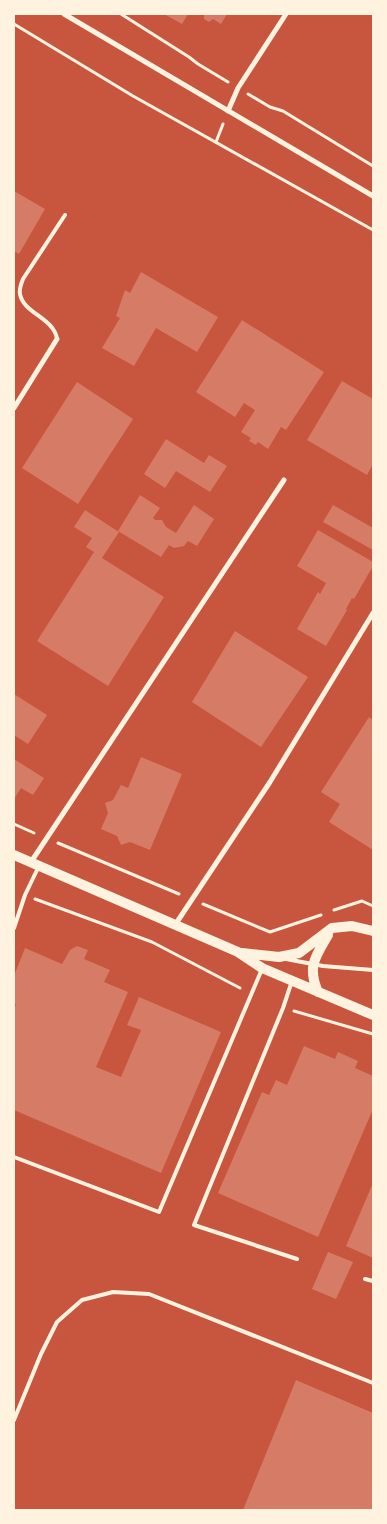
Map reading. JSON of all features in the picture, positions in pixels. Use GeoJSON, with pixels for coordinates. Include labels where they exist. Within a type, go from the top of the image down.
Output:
{"type":"FeatureCollection","features":[{"type":"Feature","properties":{"kind":"main road"},"geometry":{"type":"LineString","coordinates":[[14,855],[238,952],[262,968],[292,982],[373,1015]]}},
{"type":"Feature","properties":{"kind":"main road"},"geometry":{"type":"LineString","coordinates":[[238,952],[279,957],[299,953],[332,928],[352,926],[373,931]]}},
{"type":"Feature","properties":{"kind":"main road"},"geometry":{"type":"LineString","coordinates":[[318,992],[312,980],[312,964],[332,928]]}},
{"type":"Feature","properties":{"kind":"street"},"geometry":{"type":"LineString","coordinates":[[64,14],[373,196]]}},
{"type":"Feature","properties":{"kind":"street"},"geometry":{"type":"LineString","coordinates":[[228,111],[238,88],[286,14]]}},
{"type":"Feature","properties":{"kind":"street"},"geometry":{"type":"LineString","coordinates":[[14,408],[57,339]]}},
{"type":"Feature","properties":{"kind":"street"},"geometry":{"type":"LineString","coordinates":[[35,864],[284,480]]}},
{"type":"Feature","properties":{"kind":"street"},"geometry":{"type":"LineString","coordinates":[[175,925],[270,782],[373,613]]}},
{"type":"Feature","properties":{"kind":"lane"},"geometry":{"type":"LineString","coordinates":[[57,339],[54,328],[24,303],[20,297],[20,290],[22,279],[65,215]]}},
{"type":"Feature","properties":{"kind":"lane"},"geometry":{"type":"LineString","coordinates":[[14,928],[35,864]]}},
{"type":"Feature","properties":{"kind":"lane"},"geometry":{"type":"LineString","coordinates":[[279,957],[312,964],[373,970]]}},
{"type":"Feature","properties":{"kind":"lane"},"geometry":{"type":"LineString","coordinates":[[14,1157],[159,1212],[262,968]]}},
{"type":"Feature","properties":{"kind":"lane"},"geometry":{"type":"LineString","coordinates":[[292,982],[194,1224],[297,1259]]}},
{"type":"Feature","properties":{"kind":"lane"},"geometry":{"type":"LineString","coordinates":[[365,1279],[373,1281]]}},
{"type":"Feature","properties":{"kind":"lane"},"geometry":{"type":"LineString","coordinates":[[14,1420],[41,1354],[57,1322],[82,1300],[113,1292],[149,1294],[373,1383]]}},
{"type":"Feature","properties":{"kind":"path"},"geometry":{"type":"LineString","coordinates":[[14,24],[133,96],[373,230]]}},
{"type":"Feature","properties":{"kind":"path"},"geometry":{"type":"LineString","coordinates":[[216,142],[228,111]]}},
{"type":"Feature","properties":{"kind":"path"},"geometry":{"type":"LineString","coordinates":[[24,895],[152,942],[251,994]]}},
{"type":"Feature","properties":{"kind":"path"},"geometry":{"type":"LineString","coordinates":[[283,1008],[373,1034]]}},
{"type":"Feature","properties":{"kind":"building"},"geometry":{"type":"Polygon","coordinates":[[[164,14],[188,14],[182,24],[164,14]]]}},
{"type":"Feature","properties":{"kind":"building"},"geometry":{"type":"Polygon","coordinates":[[[204,14],[227,14],[221,24],[213,19],[209,22],[204,19],[204,14]]]}},
{"type":"Feature","properties":{"kind":"building"},"geometry":{"type":"Polygon","coordinates":[[[14,191],[45,209],[19,254],[14,251],[14,191]]]}},
{"type":"Feature","properties":{"kind":"building"},"geometry":{"type":"Polygon","coordinates":[[[141,272],[218,317],[197,352],[156,328],[134,366],[102,348],[120,318],[116,316],[125,290],[130,293],[141,272]]]}},
{"type":"Feature","properties":{"kind":"building"},"geometry":{"type":"Polygon","coordinates":[[[242,320],[324,372],[286,430],[281,427],[268,449],[258,442],[256,445],[249,441],[251,438],[241,432],[255,410],[244,403],[235,417],[196,392],[242,320]]]}},
{"type":"Feature","properties":{"kind":"building"},"geometry":{"type":"Polygon","coordinates":[[[342,381],[373,399],[373,464],[367,475],[307,440],[342,381]]]}},
{"type":"Feature","properties":{"kind":"building"},"geometry":{"type":"Polygon","coordinates":[[[77,382],[133,419],[78,504],[22,468],[77,382]]]}},
{"type":"Feature","properties":{"kind":"building"},"geometry":{"type":"Polygon","coordinates":[[[166,439],[204,463],[209,455],[227,466],[210,492],[176,471],[165,488],[144,474],[166,439]]]}},
{"type":"Feature","properties":{"kind":"building"},"geometry":{"type":"Polygon","coordinates":[[[140,495],[160,508],[153,518],[155,520],[162,520],[166,527],[176,533],[194,505],[214,519],[197,546],[188,541],[184,546],[174,548],[169,545],[161,557],[118,531],[140,495]]]}},
{"type":"Feature","properties":{"kind":"building"},"geometry":{"type":"Polygon","coordinates":[[[333,505],[373,528],[373,550],[323,522],[333,505]]]}},
{"type":"Feature","properties":{"kind":"building"},"geometry":{"type":"Polygon","coordinates":[[[85,510],[119,532],[102,558],[164,597],[108,686],[37,641],[94,552],[86,547],[92,538],[74,527],[85,510]]]}},
{"type":"Feature","properties":{"kind":"building"},"geometry":{"type":"Polygon","coordinates":[[[318,530],[373,562],[373,566],[354,599],[352,598],[326,646],[297,629],[318,592],[320,594],[326,583],[297,566],[318,530]]]}},
{"type":"Feature","properties":{"kind":"building"},"geometry":{"type":"Polygon","coordinates":[[[235,631],[308,677],[261,747],[192,702],[235,631]]]}},
{"type":"Feature","properties":{"kind":"building"},"geometry":{"type":"Polygon","coordinates":[[[14,694],[47,715],[28,744],[14,735],[14,694]]]}},
{"type":"Feature","properties":{"kind":"building"},"geometry":{"type":"Polygon","coordinates":[[[369,717],[373,720],[373,850],[329,822],[340,804],[321,792],[369,717]]]}},
{"type":"Feature","properties":{"kind":"building"},"geometry":{"type":"Polygon","coordinates":[[[141,757],[182,774],[150,850],[130,842],[121,845],[117,836],[101,829],[108,813],[105,803],[113,800],[121,785],[128,788],[141,757]]]}},
{"type":"Feature","properties":{"kind":"building"},"geometry":{"type":"Polygon","coordinates":[[[14,759],[44,778],[33,795],[21,788],[14,799],[14,759]]]}},
{"type":"Feature","properties":{"kind":"building"},"geometry":{"type":"Polygon","coordinates":[[[77,946],[88,950],[84,959],[110,970],[104,982],[128,992],[96,1067],[121,1077],[141,1030],[127,1025],[139,997],[221,1032],[161,1173],[14,1110],[14,1010],[16,1004],[14,1003],[14,976],[25,948],[62,964],[70,950],[77,946]]]}},
{"type":"Feature","properties":{"kind":"building"},"geometry":{"type":"Polygon","coordinates":[[[304,1046],[335,1059],[338,1052],[358,1061],[355,1068],[373,1076],[373,1109],[318,1237],[218,1193],[262,1092],[269,1095],[276,1080],[287,1085],[304,1046]]]}},
{"type":"Feature","properties":{"kind":"building"},"geometry":{"type":"Polygon","coordinates":[[[373,1183],[373,1258],[346,1246],[373,1183]]]}},
{"type":"Feature","properties":{"kind":"building"},"geometry":{"type":"Polygon","coordinates":[[[328,1252],[353,1262],[336,1299],[312,1289],[328,1252]]]}},
{"type":"Feature","properties":{"kind":"building"},"geometry":{"type":"Polygon","coordinates":[[[296,1380],[373,1413],[373,1510],[243,1510],[296,1380]]]}}]}
